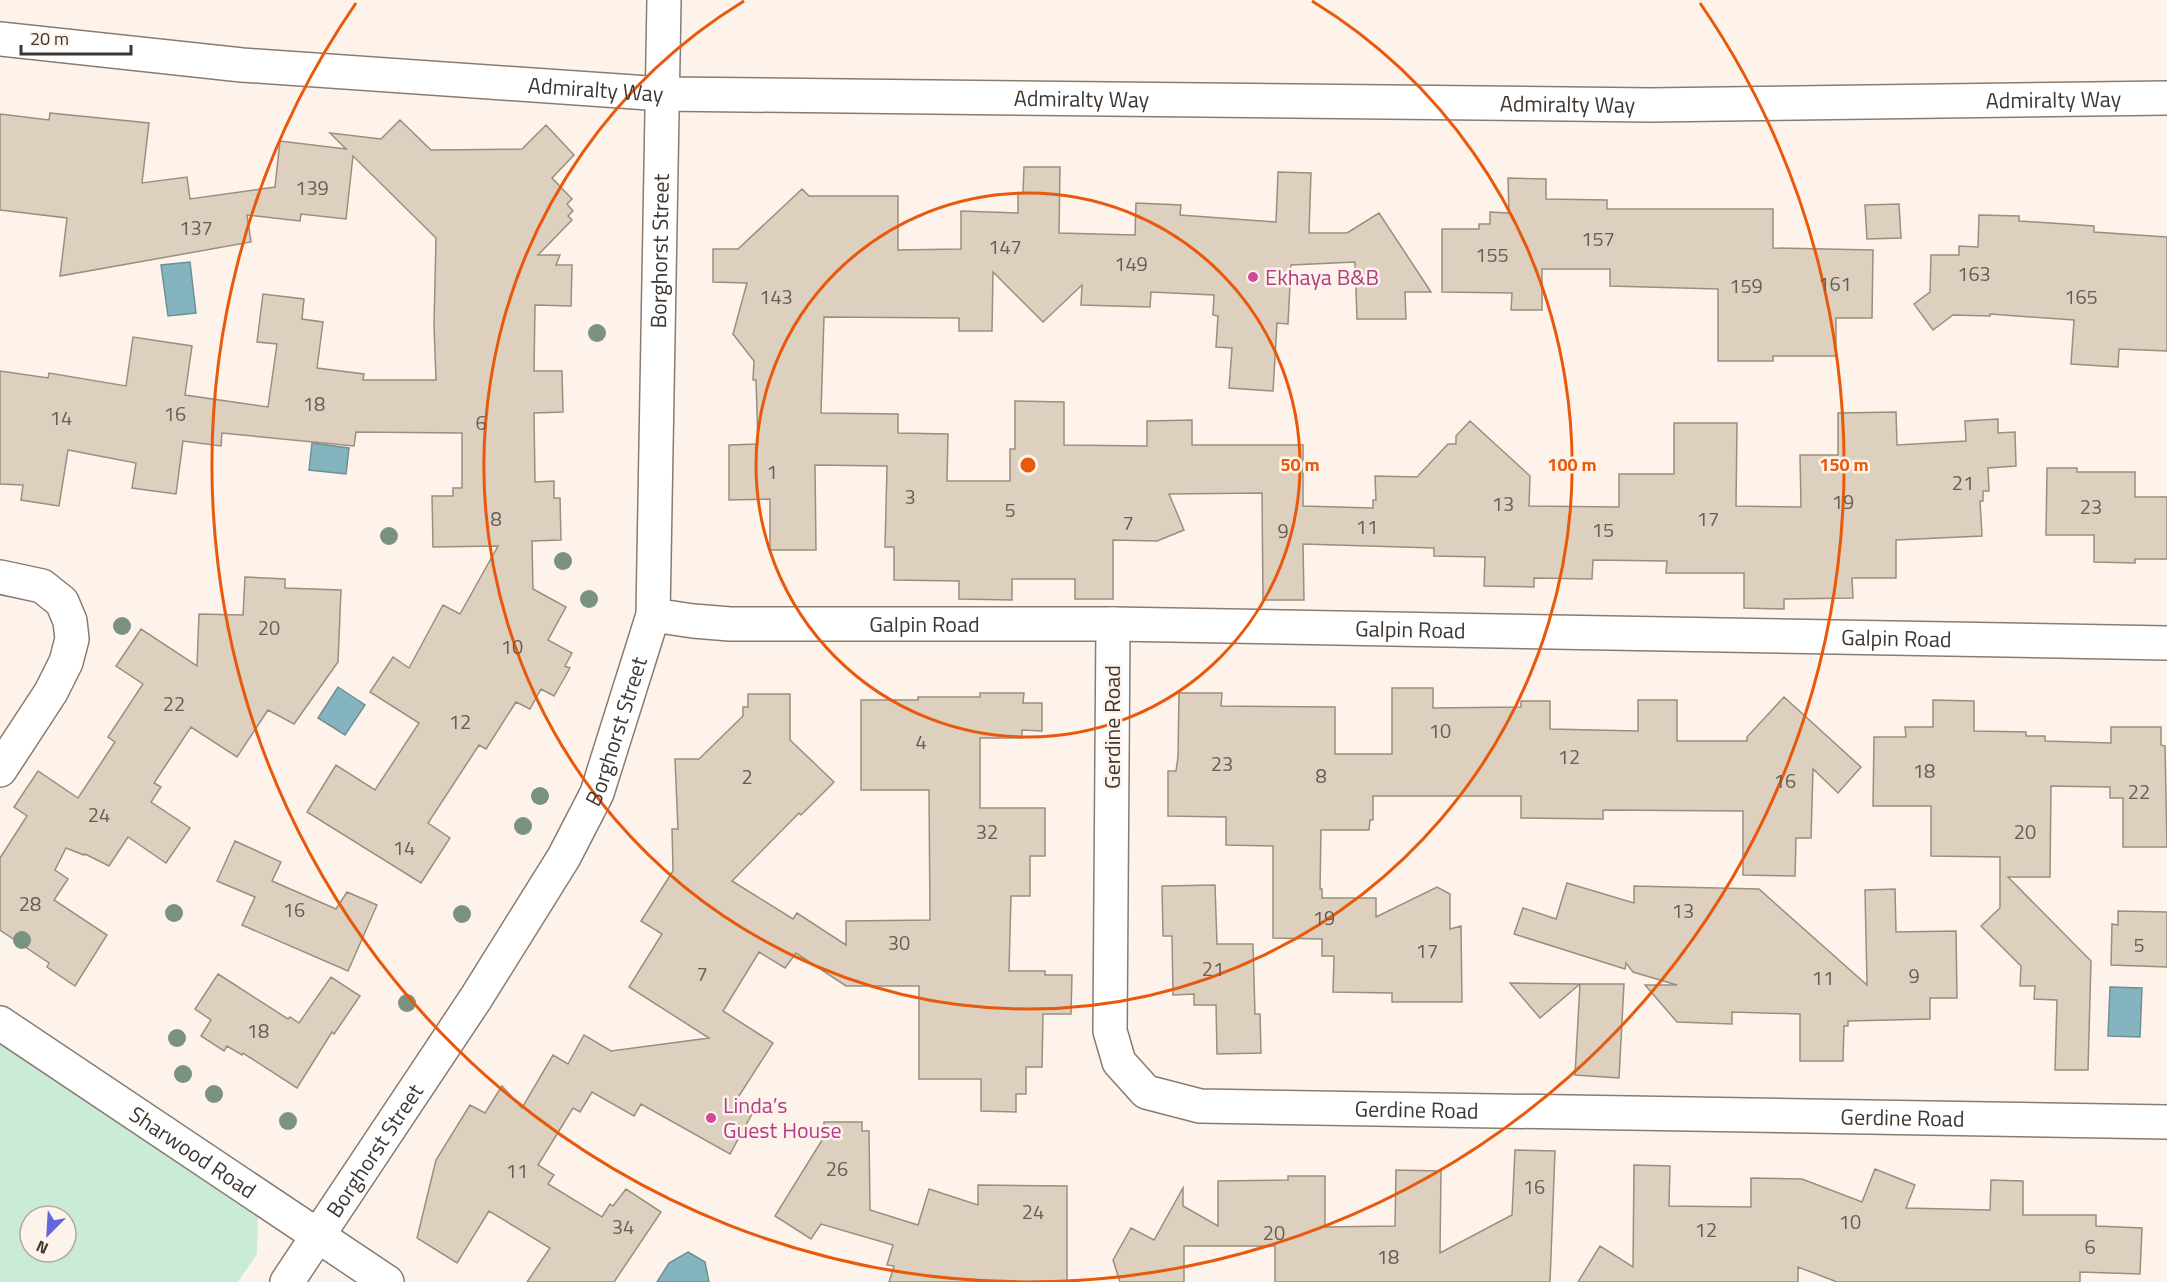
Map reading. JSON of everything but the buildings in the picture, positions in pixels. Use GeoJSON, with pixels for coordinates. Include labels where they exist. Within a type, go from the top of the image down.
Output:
{"type":"FeatureCollection","features":[{"type":"Feature","properties":{"kind":"street","name":"Borghorst Street"},"geometry":{"type":"LineString","coordinates":[[287,1282],[476,998],[564,857],[597,793],[653,615],[664,0]]}},
{"type":"Feature","properties":{"kind":"street","name":"Admiralty Way"},"geometry":{"type":"LineString","coordinates":[[0,39],[242,65],[663,94],[1650,105],[2167,98]]}},
{"type":"Feature","properties":{"kind":"street"},"geometry":{"type":"LineString","coordinates":[[0,577],[42,586],[62,602],[70,621],[72,639],[66,663],[51,692],[0,770]]}},
{"type":"Feature","properties":{"kind":"street","name":"Galpin Road"},"geometry":{"type":"LineString","coordinates":[[653,615],[730,624],[1113,624],[2167,643]]}},
{"type":"Feature","properties":{"kind":"street","name":"Gerdine Road"},"geometry":{"type":"LineString","coordinates":[[1113,624],[1110,1031],[1119,1062],[1146,1092],[1200,1106],[2167,1122]]}},
{"type":"Feature","properties":{"kind":"street","name":"Sharwood Road"},"geometry":{"type":"LineString","coordinates":[[0,1023],[387,1282]]}},
{"type":"Feature","properties":{"kind":"green space"},"geometry":{"type":"Polygon","coordinates":[[[0,1032],[244,1191],[258,1218],[257,1254],[238,1282],[0,1282],[0,1032]]]}},
{"type":"Feature","properties":{"kind":"water"},"geometry":{"type":"Polygon","coordinates":[[[190,262],[196,313],[168,316],[161,265],[190,262]]]}},
{"type":"Feature","properties":{"kind":"water"},"geometry":{"type":"Polygon","coordinates":[[[312,443],[349,448],[346,474],[309,470],[312,443]]]}},
{"type":"Feature","properties":{"kind":"water"},"geometry":{"type":"Polygon","coordinates":[[[338,687],[365,705],[345,735],[318,718],[338,687]]]}},
{"type":"Feature","properties":{"kind":"water"},"geometry":{"type":"Polygon","coordinates":[[[2110,987],[2142,988],[2140,1037],[2108,1036],[2110,987]]]}},
{"type":"Feature","properties":{"kind":"water"},"geometry":{"type":"Polygon","coordinates":[[[688,1252],[705,1262],[709,1282],[657,1282],[669,1263],[688,1252]]]}},
{"type":"Feature","properties":{"kind":"place","name":"Ekhaya B&B"},"geometry":{"type":"Point","coordinates":[1253,277]}},
{"type":"Feature","properties":{"kind":"place","name":"Linda’s Guest House"},"geometry":{"type":"Point","coordinates":[711,1118]}}]}
